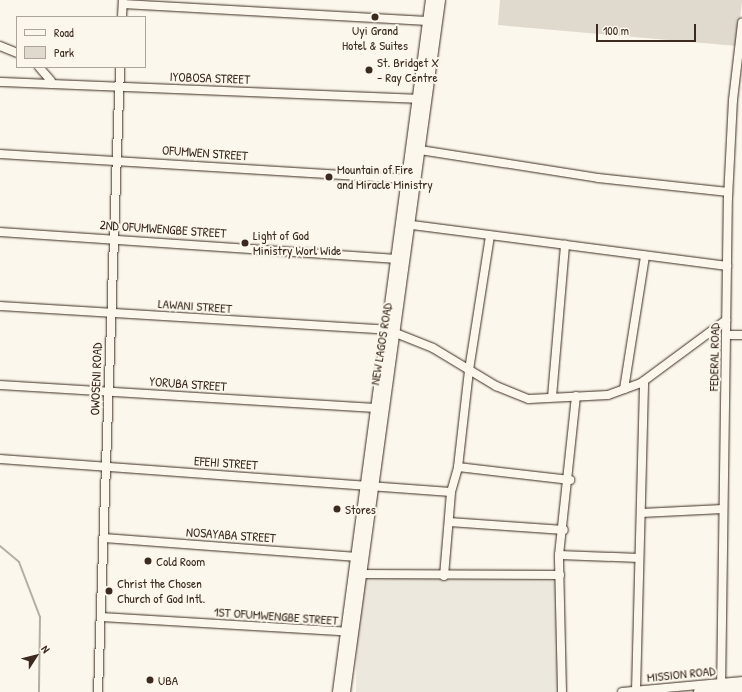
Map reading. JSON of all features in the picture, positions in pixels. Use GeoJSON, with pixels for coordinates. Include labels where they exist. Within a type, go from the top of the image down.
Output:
{"type":"FeatureCollection","features":[{"type":"Feature","properties":{"kind":"main road","name":"NEW LAGOS ROAD"},"geometry":{"type":"LineString","coordinates":[[338,692],[358,575],[369,485],[375,408],[393,332],[397,259],[431,0]]}},
{"type":"Feature","properties":{"kind":"main road","name":"NEW LAGOS ROAD"},"geometry":{"type":"LineString","coordinates":[[358,575],[357,557],[393,332],[412,225],[420,150],[440,0]]}},
{"type":"Feature","properties":{"kind":"main road","name":"NEW LAGOS ROAD"},"geometry":{"type":"LineString","coordinates":[[345,692],[349,632]]}},
{"type":"Feature","properties":{"kind":"street"},"geometry":{"type":"LineString","coordinates":[[122,16],[123,2],[428,21]]}},
{"type":"Feature","properties":{"kind":"street","name":"FEDERAL ROAD"},"geometry":{"type":"LineString","coordinates":[[721,688],[728,192],[733,100],[742,22]]}},
{"type":"Feature","properties":{"kind":"street"},"geometry":{"type":"LineString","coordinates":[[0,46],[16,53]]}},
{"type":"Feature","properties":{"kind":"street"},"geometry":{"type":"LineString","coordinates":[[40,68],[51,81]]}},
{"type":"Feature","properties":{"kind":"street","name":"OWOSENI ROAD"},"geometry":{"type":"LineString","coordinates":[[98,692],[110,312],[120,68]]}},
{"type":"Feature","properties":{"kind":"street","name":"IYOBOSA STREET"},"geometry":{"type":"LineString","coordinates":[[0,82],[51,81],[119,87],[418,99]]}},
{"type":"Feature","properties":{"kind":"street"},"geometry":{"type":"LineString","coordinates":[[733,100],[742,99]]}},
{"type":"Feature","properties":{"kind":"street"},"geometry":{"type":"LineString","coordinates":[[420,150],[598,178],[728,192]]}},
{"type":"Feature","properties":{"kind":"street","name":"OFUMWEN STREET"},"geometry":{"type":"LineString","coordinates":[[0,154],[408,179]]}},
{"type":"Feature","properties":{"kind":"street"},"geometry":{"type":"LineString","coordinates":[[412,225],[727,266]]}},
{"type":"Feature","properties":{"kind":"street","name":"2ND OFUMWENGBE STREET"},"geometry":{"type":"LineString","coordinates":[[0,232],[113,237],[397,259]]}},
{"type":"Feature","properties":{"kind":"street"},"geometry":{"type":"LineString","coordinates":[[444,576],[451,492],[458,467],[469,370],[490,236]]}},
{"type":"Feature","properties":{"kind":"street"},"geometry":{"type":"LineString","coordinates":[[552,397],[565,245]]}},
{"type":"Feature","properties":{"kind":"street"},"geometry":{"type":"LineString","coordinates":[[624,389],[645,256]]}},
{"type":"Feature","properties":{"kind":"street","name":"LAWANI STREET"},"geometry":{"type":"LineString","coordinates":[[0,306],[110,312],[393,332],[433,348],[496,386],[529,398],[608,395],[624,389],[644,380],[726,320]]}},
{"type":"Feature","properties":{"kind":"street"},"geometry":{"type":"LineString","coordinates":[[726,335],[742,335]]}},
{"type":"Feature","properties":{"kind":"street"},"geometry":{"type":"LineString","coordinates":[[636,691],[644,380]]}},
{"type":"Feature","properties":{"kind":"street","name":"YORUBA STREET"},"geometry":{"type":"LineString","coordinates":[[0,385],[375,408]]}},
{"type":"Feature","properties":{"kind":"street"},"geometry":{"type":"LineString","coordinates":[[562,692],[559,555],[564,530],[570,480],[576,396]]}},
{"type":"Feature","properties":{"kind":"street","name":"EFEHI STREET"},"geometry":{"type":"LineString","coordinates":[[0,459],[451,492]]}},
{"type":"Feature","properties":{"kind":"street"},"geometry":{"type":"LineString","coordinates":[[458,467],[570,480]]}},
{"type":"Feature","properties":{"kind":"street"},"geometry":{"type":"LineString","coordinates":[[641,513],[723,509]]}},
{"type":"Feature","properties":{"kind":"street"},"geometry":{"type":"LineString","coordinates":[[449,522],[564,530]]}},
{"type":"Feature","properties":{"kind":"street","name":"NOSAYABA STREET"},"geometry":{"type":"LineString","coordinates":[[104,538],[357,557]]}},
{"type":"Feature","properties":{"kind":"street"},"geometry":{"type":"LineString","coordinates":[[559,555],[640,558]]}},
{"type":"Feature","properties":{"kind":"street"},"geometry":{"type":"LineString","coordinates":[[358,575],[560,575]]}},
{"type":"Feature","properties":{"kind":"street","name":"1ST OFUMWENGBE STREET"},"geometry":{"type":"LineString","coordinates":[[101,617],[349,632]]}},
{"type":"Feature","properties":{"kind":"street","name":"MISSION ROAD"},"geometry":{"type":"LineString","coordinates":[[698,692],[721,688],[742,681]]}},
{"type":"Feature","properties":{"kind":"street","name":"MISSION ROAD"},"geometry":{"type":"LineString","coordinates":[[622,692],[742,688]]}},
{"type":"Feature","properties":{"kind":"shaded area"},"geometry":{"type":"Polygon","coordinates":[[[358,571],[563,575],[561,692],[356,692],[358,571]]]}},
{"type":"Feature","properties":{"kind":"green space"},"geometry":{"type":"Polygon","coordinates":[[[500,0],[742,0],[737,46],[498,25],[500,0]]]}},
{"type":"Feature","properties":{"kind":"waterway"},"geometry":{"type":"LineString","coordinates":[[0,546],[19,562],[40,617],[39,692]]}},
{"type":"Feature","properties":{"kind":"place","name":"Uyi Grand Hotel & Suites"},"geometry":{"type":"Point","coordinates":[375,17]}},
{"type":"Feature","properties":{"kind":"place","name":"St. Bridget X - Ray Centre"},"geometry":{"type":"Point","coordinates":[369,70]}},
{"type":"Feature","properties":{"kind":"place","name":"Mountain of Fire and Miracle Ministry"},"geometry":{"type":"Point","coordinates":[329,177]}},
{"type":"Feature","properties":{"kind":"place","name":"Light of God Ministry Worl Wide"},"geometry":{"type":"Point","coordinates":[245,243]}},
{"type":"Feature","properties":{"kind":"place","name":"Stores"},"geometry":{"type":"Point","coordinates":[337,509]}},
{"type":"Feature","properties":{"kind":"place","name":"Cold Room"},"geometry":{"type":"Point","coordinates":[148,561]}},
{"type":"Feature","properties":{"kind":"place","name":"Christ the Chosen Church of God Intl."},"geometry":{"type":"Point","coordinates":[109,591]}},
{"type":"Feature","properties":{"kind":"place","name":"UBA"},"geometry":{"type":"Point","coordinates":[150,680]}}]}
